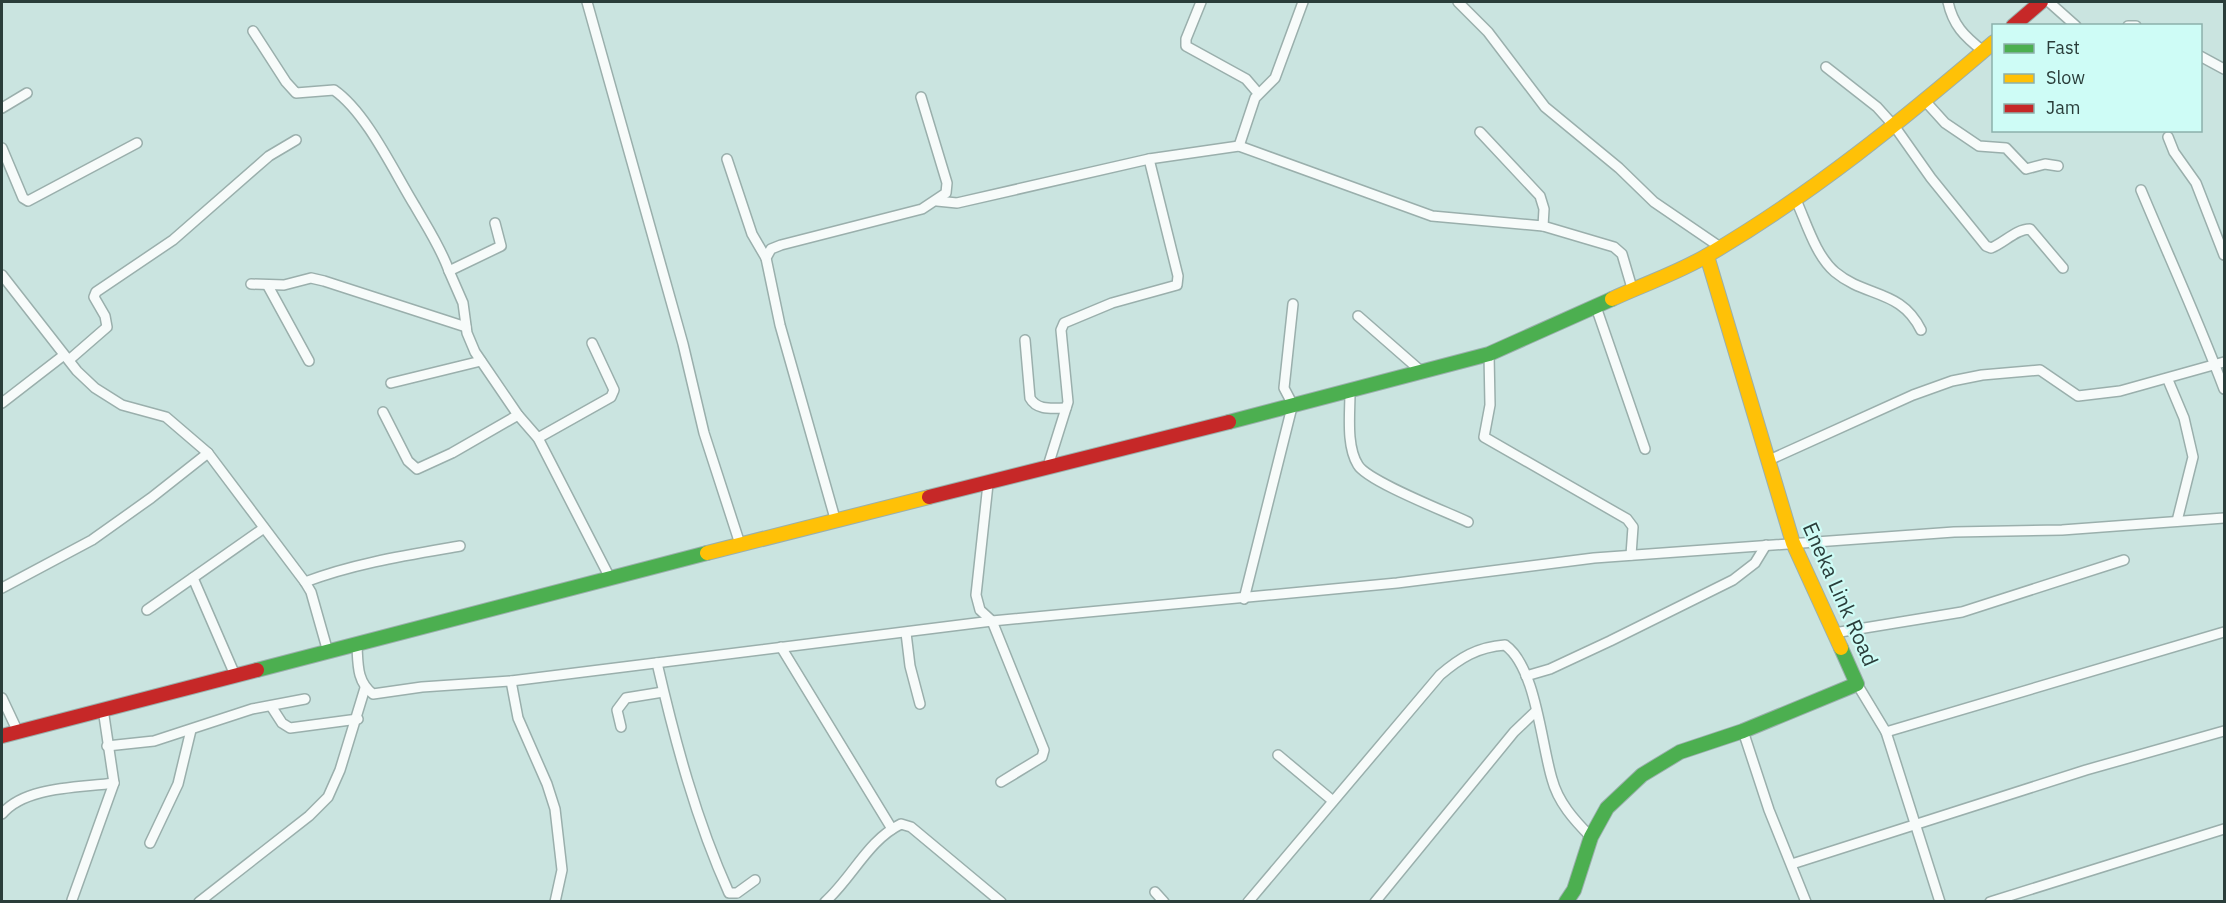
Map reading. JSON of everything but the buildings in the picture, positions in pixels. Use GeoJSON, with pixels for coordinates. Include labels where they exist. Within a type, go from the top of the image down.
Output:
{"type":"FeatureCollection","features":[{"type":"Feature","properties":{"kind":"street"},"geometry":{"type":"LineString","coordinates":[[587,2],[683,344],[704,433],[740,544]]}},
{"type":"Feature","properties":{"kind":"street"},"geometry":{"type":"LineString","coordinates":[[1201,2],[1186,39],[1186,46],[1246,79],[1258,93]]}},
{"type":"Feature","properties":{"kind":"street"},"geometry":{"type":"LineString","coordinates":[[1239,146],[1258,93],[1268,87],[1275,78],[1304,2]]}},
{"type":"Feature","properties":{"kind":"street"},"geometry":{"type":"LineString","coordinates":[[1458,2],[1488,32],[1545,107],[1620,168],[1654,202],[1720,247]]}},
{"type":"Feature","properties":{"kind":"street"},"geometry":{"type":"LineString","coordinates":[[2,736],[235,675],[357,646],[740,544],[1293,407],[1489,354],[1707,256],[1795,198],[1894,127],[1988,47],[1963,36],[1954,22],[1948,2]]}},
{"type":"Feature","properties":{"kind":"street"},"geometry":{"type":"LineString","coordinates":[[2015,24],[2041,2]]}},
{"type":"Feature","properties":{"kind":"street"},"geometry":{"type":"LineString","coordinates":[[2049,2],[2074,24]]}},
{"type":"Feature","properties":{"kind":"street"},"geometry":{"type":"LineString","coordinates":[[253,31],[286,82],[296,93],[334,90],[377,139],[427,225],[449,271],[463,303],[471,344],[518,415],[538,438],[610,578]]}},
{"type":"Feature","properties":{"kind":"street"},"geometry":{"type":"LineString","coordinates":[[2202,57],[2224,69]]}},
{"type":"Feature","properties":{"kind":"street"},"geometry":{"type":"LineString","coordinates":[[1826,67],[1877,107],[1986,246],[1991,248],[2000,245],[2024,229],[2030,229],[2063,268]]}},
{"type":"Feature","properties":{"kind":"street"},"geometry":{"type":"LineString","coordinates":[[2,108],[27,93]]}},
{"type":"Feature","properties":{"kind":"street"},"geometry":{"type":"LineString","coordinates":[[766,258],[771,249],[781,245],[922,209],[946,193],[948,183],[921,97]]}},
{"type":"Feature","properties":{"kind":"street"},"geometry":{"type":"LineString","coordinates":[[1926,102],[1945,123],[1978,146],[2006,148],[2026,169],[2045,164],[2058,166]]}},
{"type":"Feature","properties":{"kind":"street"},"geometry":{"type":"LineString","coordinates":[[1480,132],[1540,196],[1544,208],[1543,226]]}},
{"type":"Feature","properties":{"kind":"street"},"geometry":{"type":"LineString","coordinates":[[2168,137],[2174,152],[2196,183],[2224,255]]}},
{"type":"Feature","properties":{"kind":"street"},"geometry":{"type":"LineString","coordinates":[[2,403],[107,327],[105,316],[94,297],[96,292],[173,240],[269,156],[296,141]]}},
{"type":"Feature","properties":{"kind":"street"},"geometry":{"type":"LineString","coordinates":[[2,148],[23,198],[28,201],[137,143]]}},
{"type":"Feature","properties":{"kind":"street"},"geometry":{"type":"LineString","coordinates":[[937,201],[957,203],[1149,159],[1239,146],[1432,216],[1543,226],[1619,250],[1632,288]]}},
{"type":"Feature","properties":{"kind":"street"},"geometry":{"type":"LineString","coordinates":[[727,159],[752,234],[766,258],[780,325],[836,522]]}},
{"type":"Feature","properties":{"kind":"street"},"geometry":{"type":"LineString","coordinates":[[1047,469],[1066,408],[1068,381],[1061,330],[1064,323],[1112,303],[1177,285],[1178,276],[1149,159]]}},
{"type":"Feature","properties":{"kind":"street"},"geometry":{"type":"LineString","coordinates":[[2141,190],[2220,363],[2224,389]]}},
{"type":"Feature","properties":{"kind":"street"},"geometry":{"type":"LineString","coordinates":[[1795,198],[1821,254],[1836,272],[1905,305],[1921,330]]}},
{"type":"Feature","properties":{"kind":"street"},"geometry":{"type":"LineString","coordinates":[[449,271],[501,246],[495,223]]}},
{"type":"Feature","properties":{"kind":"street","name":"Eneka Link Road"},"geometry":{"type":"LineString","coordinates":[[1566,902],[1574,890],[1591,837],[1607,808],[1642,775],[1680,752],[1743,731],[1857,684],[1793,543],[1707,256]]}},
{"type":"Feature","properties":{"kind":"street"},"geometry":{"type":"LineString","coordinates":[[2,275],[67,358],[108,398],[166,417],[179,425],[207,453],[305,582],[311,592],[328,652]]}},
{"type":"Feature","properties":{"kind":"street"},"geometry":{"type":"LineString","coordinates":[[251,284],[284,285],[311,278],[466,327]]}},
{"type":"Feature","properties":{"kind":"street"},"geometry":{"type":"LineString","coordinates":[[268,286],[309,361]]}},
{"type":"Feature","properties":{"kind":"street"},"geometry":{"type":"LineString","coordinates":[[1244,599],[1293,407],[1284,388],[1293,304]]}},
{"type":"Feature","properties":{"kind":"street"},"geometry":{"type":"LineString","coordinates":[[1596,307],[1645,449]]}},
{"type":"Feature","properties":{"kind":"street"},"geometry":{"type":"LineString","coordinates":[[1358,316],[1422,372]]}},
{"type":"Feature","properties":{"kind":"street"},"geometry":{"type":"LineString","coordinates":[[1025,340],[1033,404],[1040,408],[1066,408]]}},
{"type":"Feature","properties":{"kind":"street"},"geometry":{"type":"LineString","coordinates":[[538,438],[610,398],[614,390],[592,343]]}},
{"type":"Feature","properties":{"kind":"street"},"geometry":{"type":"LineString","coordinates":[[1489,354],[1490,405],[1484,437],[1535,464],[1627,519],[1633,527],[1631,555]]}},
{"type":"Feature","properties":{"kind":"street"},"geometry":{"type":"LineString","coordinates":[[391,383],[481,361]]}},
{"type":"Feature","properties":{"kind":"street"},"geometry":{"type":"LineString","coordinates":[[1767,461],[1913,395],[1952,381],[1982,375],[2040,370],[2078,396],[2120,391],[2168,380],[2220,363]]}},
{"type":"Feature","properties":{"kind":"street"},"geometry":{"type":"LineString","coordinates":[[2168,380],[2184,418],[2193,457],[2177,521]]}},
{"type":"Feature","properties":{"kind":"street"},"geometry":{"type":"LineString","coordinates":[[1350,392],[1350,426],[1355,458],[1360,469],[1376,479],[1468,522]]}},
{"type":"Feature","properties":{"kind":"street"},"geometry":{"type":"LineString","coordinates":[[383,412],[408,461],[417,469],[452,453],[518,415]]}},
{"type":"Feature","properties":{"kind":"street"},"geometry":{"type":"LineString","coordinates":[[2,588],[92,540],[151,498],[207,453]]}},
{"type":"Feature","properties":{"kind":"street"},"geometry":{"type":"LineString","coordinates":[[988,484],[976,595],[980,610],[992,621],[1044,750],[1041,757],[1001,782]]}},
{"type":"Feature","properties":{"kind":"street"},"geometry":{"type":"LineString","coordinates":[[357,646],[358,675],[364,688],[373,694],[422,687],[511,681],[992,621],[1244,599],[1631,555],[1954,532],[2062,530],[2224,518]]}},
{"type":"Feature","properties":{"kind":"street"},"geometry":{"type":"LineString","coordinates":[[147,610],[264,528]]}},
{"type":"Feature","properties":{"kind":"street"},"geometry":{"type":"LineString","coordinates":[[1526,676],[1550,669],[1733,580],[1755,563],[1766,545]]}},
{"type":"Feature","properties":{"kind":"street"},"geometry":{"type":"LineString","coordinates":[[305,582],[378,560],[460,546]]}},
{"type":"Feature","properties":{"kind":"street"},"geometry":{"type":"LineString","coordinates":[[1834,633],[1962,612],[2124,560]]}},
{"type":"Feature","properties":{"kind":"street"},"geometry":{"type":"LineString","coordinates":[[193,578],[235,675]]}},
{"type":"Feature","properties":{"kind":"street"},"geometry":{"type":"LineString","coordinates":[[1886,732],[2224,632]]}},
{"type":"Feature","properties":{"kind":"street"},"geometry":{"type":"LineString","coordinates":[[906,633],[910,666],[920,704]]}},
{"type":"Feature","properties":{"kind":"street"},"geometry":{"type":"LineString","coordinates":[[1248,902],[1440,675],[1458,660],[1474,651],[1504,645],[1514,651],[1526,676],[1552,779],[1559,797],[1572,818],[1591,837]]}},
{"type":"Feature","properties":{"kind":"street"},"geometry":{"type":"LineString","coordinates":[[781,647],[892,829]]}},
{"type":"Feature","properties":{"kind":"street"},"geometry":{"type":"LineString","coordinates":[[657,663],[689,783],[729,893],[737,893],[755,880]]}},
{"type":"Feature","properties":{"kind":"street"},"geometry":{"type":"LineString","coordinates":[[511,681],[518,718],[555,809],[562,870],[555,902]]}},
{"type":"Feature","properties":{"kind":"street"},"geometry":{"type":"LineString","coordinates":[[1857,684],[1886,732],[1940,902]]}},
{"type":"Feature","properties":{"kind":"street"},"geometry":{"type":"LineString","coordinates":[[199,902],[309,816],[328,797],[358,719],[364,688]]}},
{"type":"Feature","properties":{"kind":"street"},"geometry":{"type":"LineString","coordinates":[[621,727],[617,710],[626,698],[663,692]]}},
{"type":"Feature","properties":{"kind":"street"},"geometry":{"type":"LineString","coordinates":[[2,698],[18,732]]}},
{"type":"Feature","properties":{"kind":"street"},"geometry":{"type":"LineString","coordinates":[[107,746],[154,741],[223,718],[305,699]]}},
{"type":"Feature","properties":{"kind":"street"},"geometry":{"type":"LineString","coordinates":[[271,706],[282,723],[290,728],[358,719]]}},
{"type":"Feature","properties":{"kind":"street"},"geometry":{"type":"LineString","coordinates":[[72,900],[114,783],[103,709]]}},
{"type":"Feature","properties":{"kind":"street"},"geometry":{"type":"LineString","coordinates":[[1376,902],[1514,732],[1536,711]]}},
{"type":"Feature","properties":{"kind":"street"},"geometry":{"type":"LineString","coordinates":[[150,843],[178,784],[191,730]]}},
{"type":"Feature","properties":{"kind":"street"},"geometry":{"type":"LineString","coordinates":[[1743,731],[1769,810],[1806,902]]}},
{"type":"Feature","properties":{"kind":"street"},"geometry":{"type":"LineString","coordinates":[[1792,864],[2086,770],[2224,731]]}},
{"type":"Feature","properties":{"kind":"street"},"geometry":{"type":"LineString","coordinates":[[1278,755],[1333,801]]}},
{"type":"Feature","properties":{"kind":"street"},"geometry":{"type":"LineString","coordinates":[[2,814],[11,803],[26,795],[114,783]]}},
{"type":"Feature","properties":{"kind":"street"},"geometry":{"type":"LineString","coordinates":[[825,902],[848,878],[866,853],[892,829],[901,824],[911,827],[1001,902]]}},
{"type":"Feature","properties":{"kind":"street"},"geometry":{"type":"LineString","coordinates":[[1990,902],[2224,829]]}},
{"type":"Feature","properties":{"kind":"street"},"geometry":{"type":"LineString","coordinates":[[1155,892],[1164,902]]}},
{"type":"Feature","properties":{"kind":"traffic: fast"},"geometry":{"type":"LineString","coordinates":[[1229,422],[1489,354],[1612,299]]}},
{"type":"Feature","properties":{"kind":"traffic: fast"},"geometry":{"type":"LineString","coordinates":[[257,670],[707,553]]}},
{"type":"Feature","properties":{"kind":"traffic: fast"},"geometry":{"type":"LineString","coordinates":[[1566,902],[1574,890],[1591,837],[1607,808],[1642,775],[1680,752],[1743,731],[1857,684],[1841,648]]}},
{"type":"Feature","properties":{"kind":"traffic: slow"},"geometry":{"type":"LineString","coordinates":[[1612,299],[1673,273],[1746,232],[1856,155],[1992,44]]}},
{"type":"Feature","properties":{"kind":"traffic: slow"},"geometry":{"type":"LineString","coordinates":[[1707,256],[1793,543],[1841,648]]}},
{"type":"Feature","properties":{"kind":"traffic: slow"},"geometry":{"type":"LineString","coordinates":[[707,553],[929,497]]}},
{"type":"Feature","properties":{"kind":"traffic: jam"},"geometry":{"type":"LineString","coordinates":[[2015,24],[2041,2]]}},
{"type":"Feature","properties":{"kind":"traffic: jam"},"geometry":{"type":"LineString","coordinates":[[929,497],[1229,422]]}},
{"type":"Feature","properties":{"kind":"traffic: jam"},"geometry":{"type":"LineString","coordinates":[[2,736],[257,670]]}}]}
